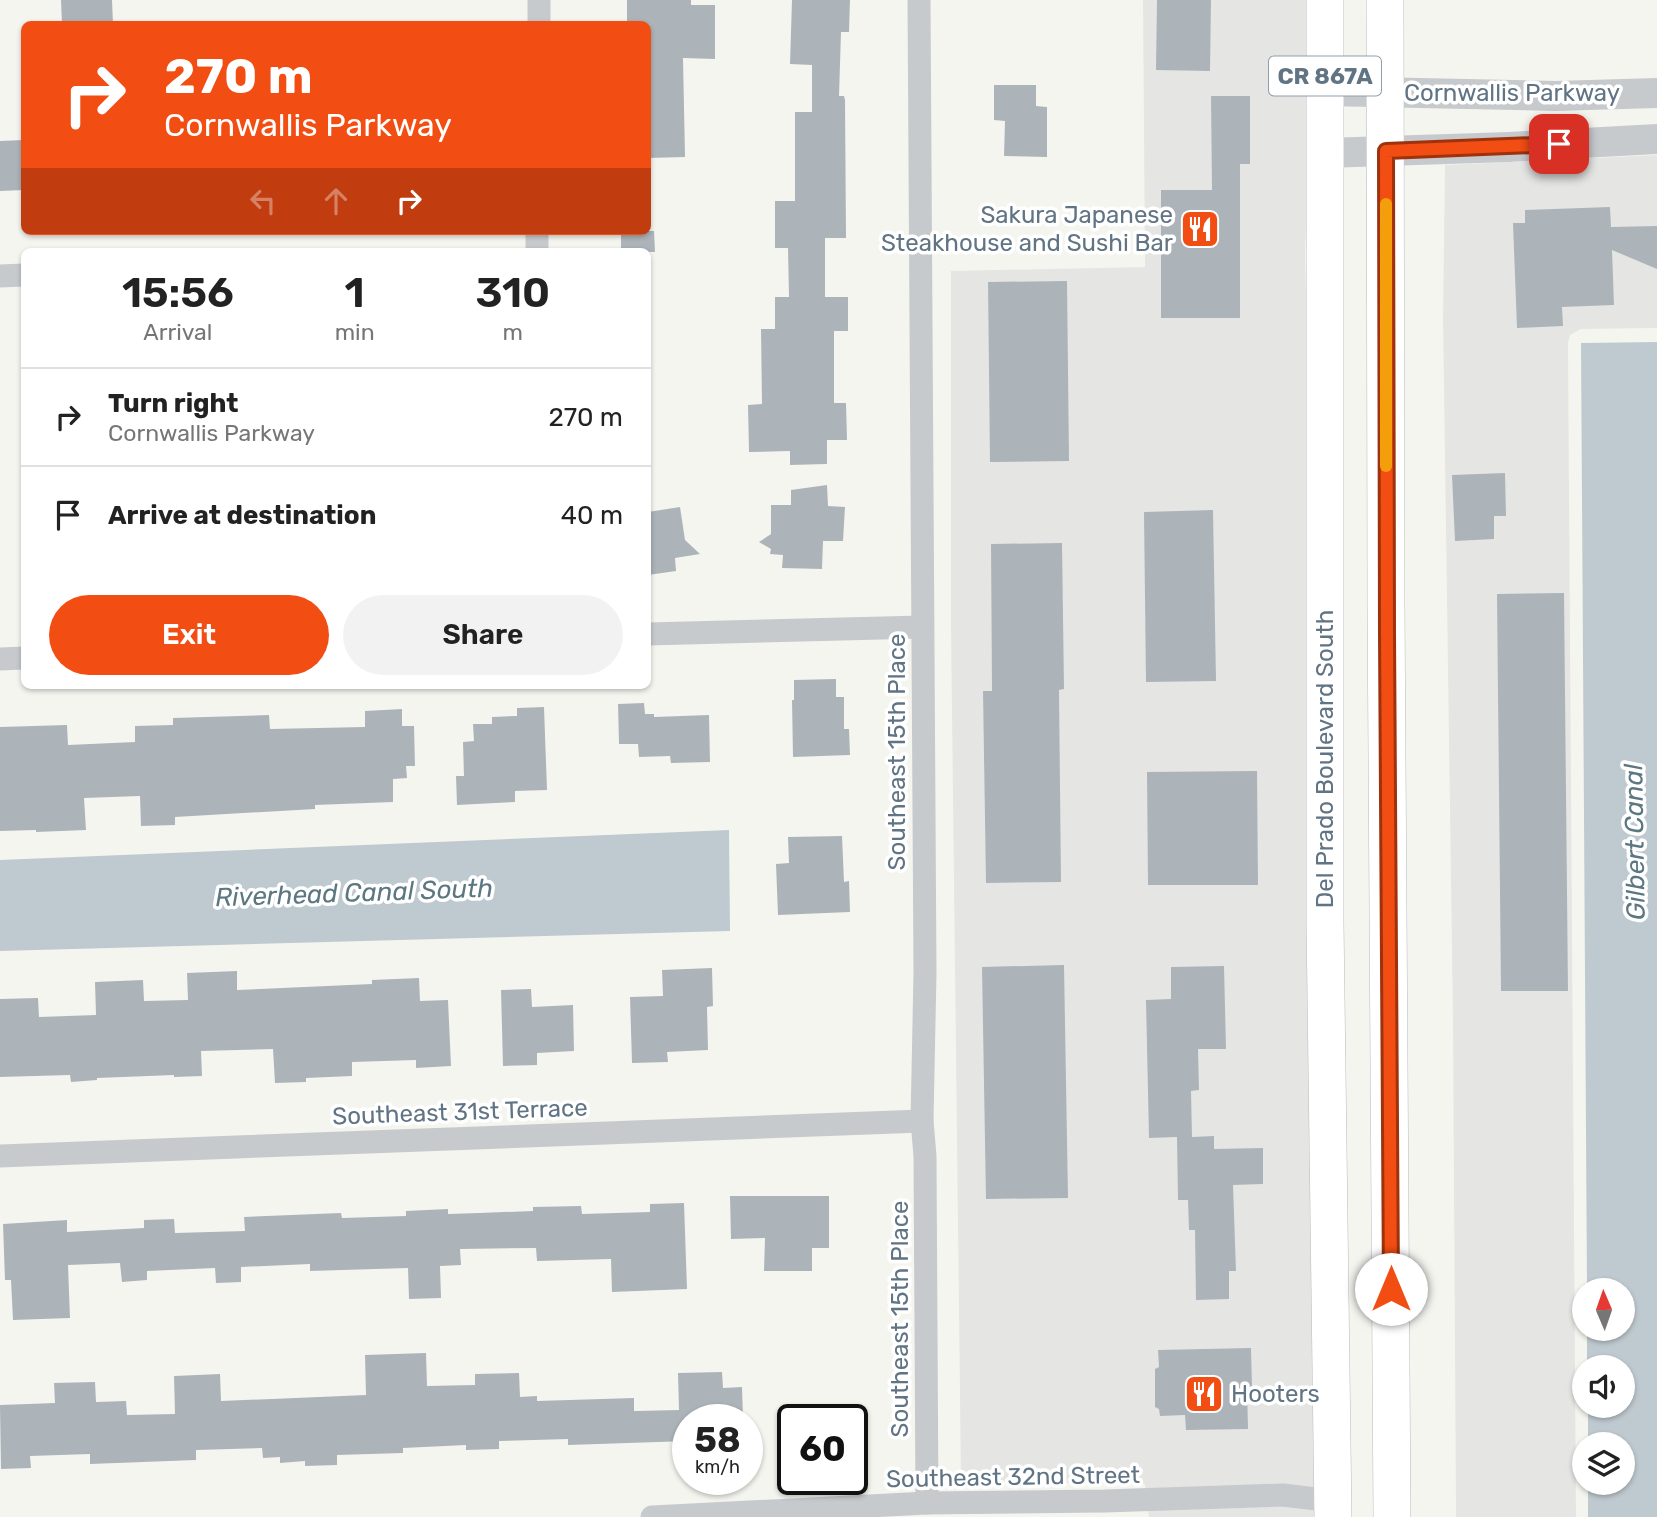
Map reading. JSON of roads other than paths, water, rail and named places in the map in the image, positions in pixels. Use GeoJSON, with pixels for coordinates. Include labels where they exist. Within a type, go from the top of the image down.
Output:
{"type":"FeatureCollection","features":[{"type":"Feature","properties":{"kind":"main road","name":"Del Prado Boulevard South"},"geometry":{"type":"LineString","coordinates":[[1325,0],[1325,922],[1337,1512]]}},
{"type":"Feature","properties":{"kind":"main road","name":"CR 867A"},"geometry":{"type":"LineString","coordinates":[[1385,0],[1392,1517]]}},
{"type":"Feature","properties":{"kind":"street"},"geometry":{"type":"LineString","coordinates":[[539,0],[539,21]]}},
{"type":"Feature","properties":{"kind":"street","name":"Southeast 15th Place"},"geometry":{"type":"LineString","coordinates":[[919,0],[925,973],[922,1121],[925,1156],[928,1503]]}},
{"type":"Feature","properties":{"kind":"street","name":"Cornwallis Parkway"},"geometry":{"type":"LineString","coordinates":[[1325,91],[1555,96],[1657,93]]}},
{"type":"Feature","properties":{"kind":"street","name":"Cornwallis Parkway"},"geometry":{"type":"LineString","coordinates":[[1325,153],[1657,139]]}},
{"type":"Feature","properties":{"kind":"street"},"geometry":{"type":"LineString","coordinates":[[0,275],[21,275]]}},
{"type":"Feature","properties":{"kind":"street"},"geometry":{"type":"LineString","coordinates":[[651,634],[922,626]]}},
{"type":"Feature","properties":{"kind":"street"},"geometry":{"type":"LineString","coordinates":[[0,659],[21,658]]}},
{"type":"Feature","properties":{"kind":"street","name":"Southeast 31st Terrace"},"geometry":{"type":"LineString","coordinates":[[0,1156],[922,1121]]}},
{"type":"Feature","properties":{"kind":"street","name":"Southeast 32nd Street"},"geometry":{"type":"LineString","coordinates":[[652,1517],[928,1503],[1283,1495],[1337,1512]]}},
{"type":"Feature","properties":{"kind":"water","name":"Gilbert Canal"},"geometry":{"type":"Polygon","coordinates":[[[1657,342],[1657,1517],[1588,1517],[1588,1495],[1635,1495],[1635,1432],[1588,1432],[1588,1418],[1635,1418],[1635,1355],[1587,1355],[1587,1341],[1635,1341],[1635,1278],[1587,1278],[1581,343],[1657,342]]]}},
{"type":"Feature","properties":{"kind":"water","name":"Riverhead Canal South"},"geometry":{"type":"Polygon","coordinates":[[[729,830],[730,931],[0,951],[0,860],[729,830]]]}},
{"type":"Feature","properties":{"kind":"place","name":"Sakura Japanese Steakhouse and Sushi Bar"},"geometry":{"type":"Point","coordinates":[1200,229]}},
{"type":"Feature","properties":{"kind":"place","name":"Hooters"},"geometry":{"type":"Point","coordinates":[1204,1394]}}]}
